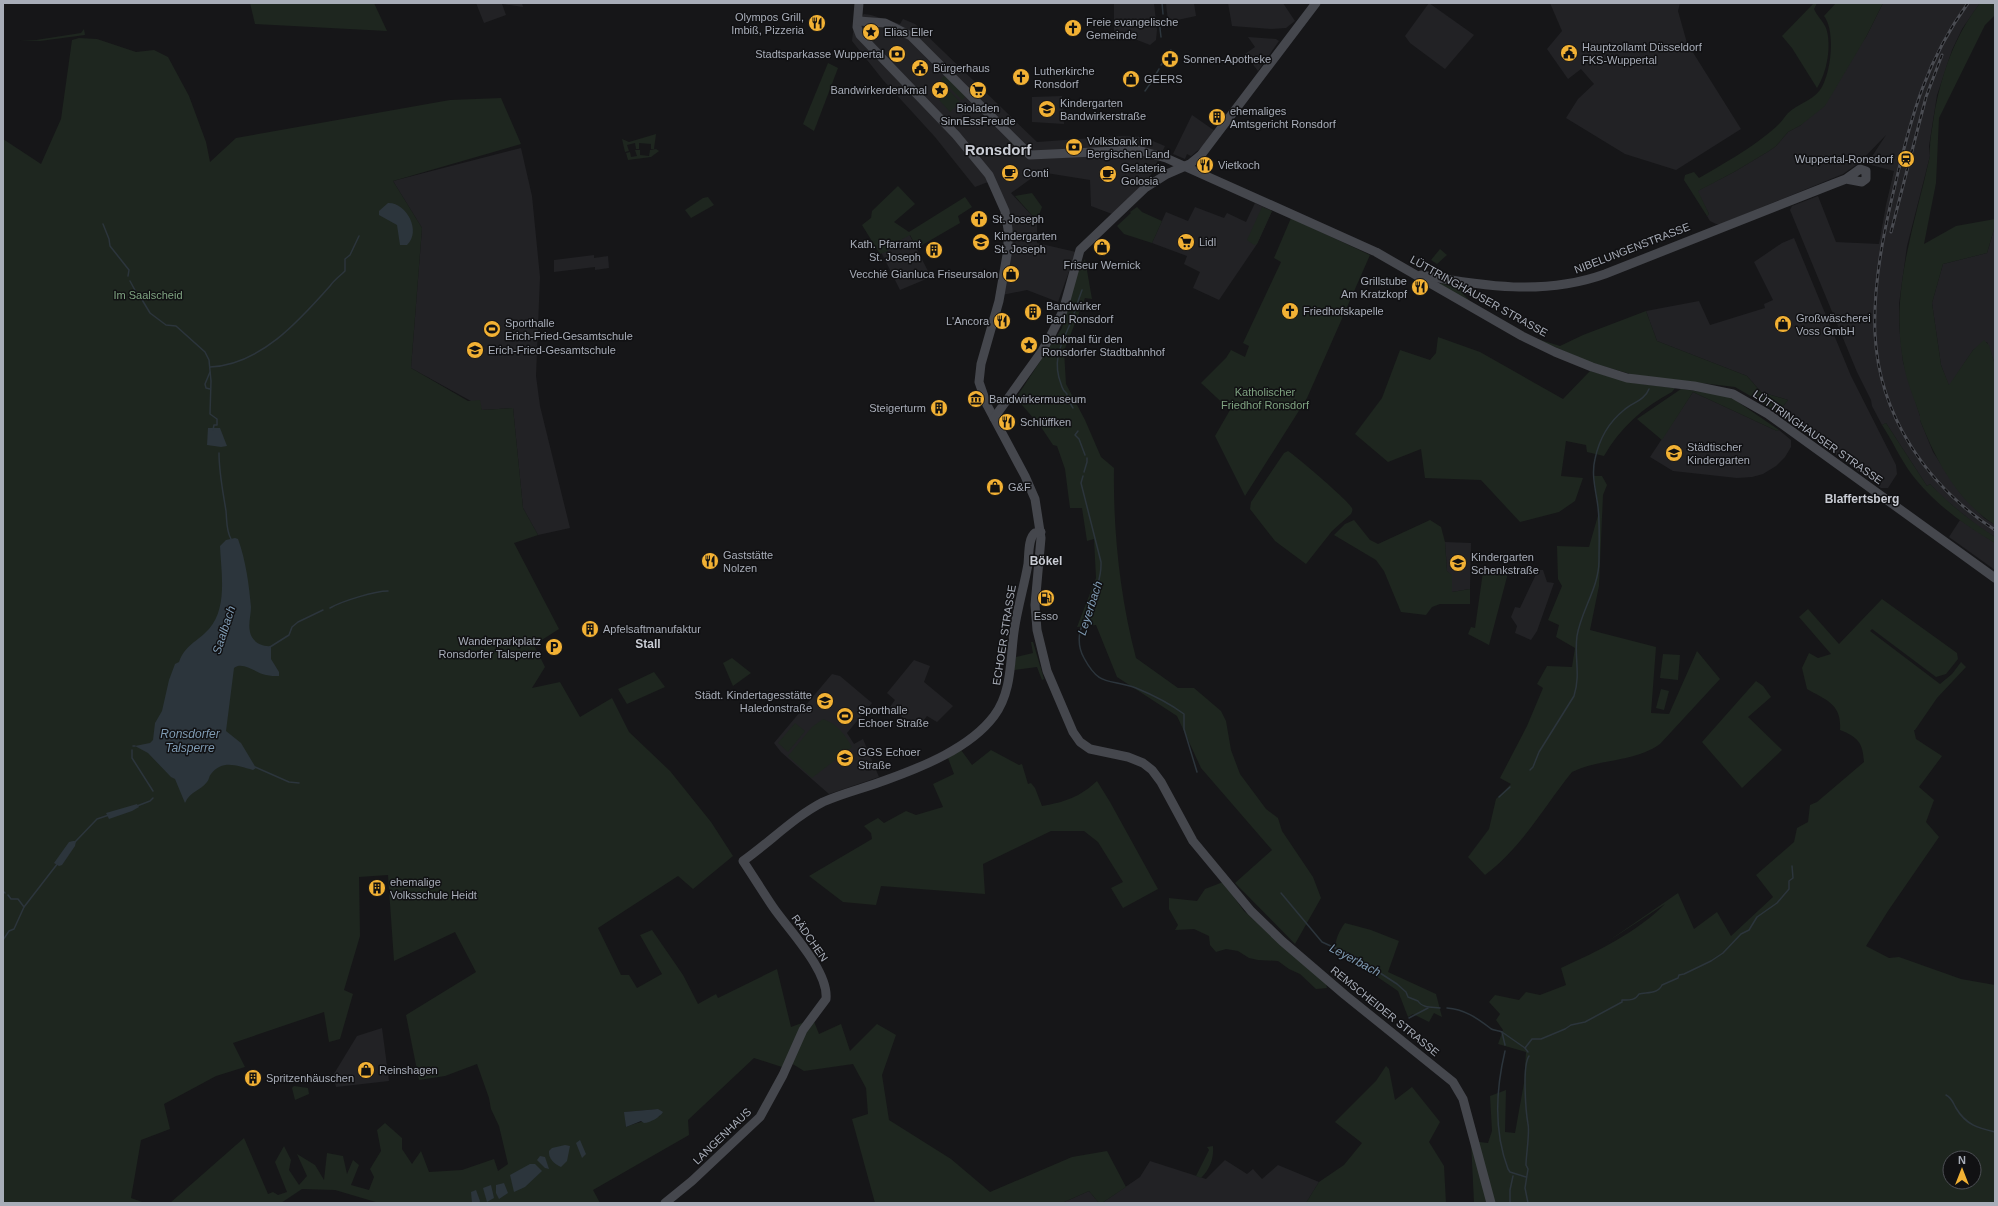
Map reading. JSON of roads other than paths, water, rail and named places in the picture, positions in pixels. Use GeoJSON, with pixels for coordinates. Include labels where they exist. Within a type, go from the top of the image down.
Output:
{"type":"FeatureCollection","features":[{"type":"Feature","properties":{"kind":"main road"},"geometry":{"type":"LineString","coordinates":[[859,3],[859,21]]}},
{"type":"Feature","properties":{"kind":"main road"},"geometry":{"type":"LineString","coordinates":[[994,418],[1042,351],[1050,337],[1063,311],[1080,250],[1145,188],[1167,174],[1185,167],[1202,155],[1316,3]]}},
{"type":"Feature","properties":{"kind":"main road","name":"REMSCHEIDER STRASSE"},"geometry":{"type":"LineString","coordinates":[[859,21],[857,27],[860,35],[956,135],[989,175],[1005,211],[1009,236],[999,301],[978,378],[982,392],[994,418],[1029,484],[1038,509],[1041,532],[1035,605],[1036,630],[1047,671],[1076,737],[1090,749],[1128,757],[1143,763],[1152,770],[1161,782],[1193,841],[1251,911],[1349,999],[1453,1082],[1463,1099],[1491,1203]]}},
{"type":"Feature","properties":{"kind":"main road","name":"LÜTTRINGHAUSER STRASSE"},"geometry":{"type":"LineString","coordinates":[[859,21],[885,23],[911,36],[1030,155],[1138,150],[1166,158],[1354,241],[1417,275],[1522,336],[1592,367],[1626,378],[1723,391],[1742,398],[1762,410],[1995,578]]}},
{"type":"Feature","properties":{"kind":"main road"},"geometry":{"type":"LineString","coordinates":[[1201,173],[1200,165],[1202,155]]}},
{"type":"Feature","properties":{"kind":"main road","name":"NIBELUNGENSTRASSE"},"geometry":{"type":"LineString","coordinates":[[1417,275],[1465,284],[1491,286],[1534,287],[1581,281],[1606,274],[1846,179]]}},
{"type":"Feature","properties":{"kind":"main road","name":"ECHOER STRASSE"},"geometry":{"type":"LineString","coordinates":[[743,861],[801,815],[821,803],[886,780],[951,752],[968,740],[994,717],[1001,705],[1008,687],[1014,632],[1026,577],[1030,538],[1035,533],[1041,532]]}},
{"type":"Feature","properties":{"kind":"main road","name":"RÄDCHEN"},"geometry":{"type":"LineString","coordinates":[[743,861],[773,908],[814,961],[827,994],[824,1002],[803,1030],[784,1075]]}},
{"type":"Feature","properties":{"kind":"main road","name":"LANGENHAUS"},"geometry":{"type":"LineString","coordinates":[[665,1203],[692,1181],[760,1117],[784,1075]]}},
{"type":"Feature","properties":{"kind":"water"},"geometry":{"type":"Polygon","coordinates":[[[388,203],[401,207],[410,218],[413,232],[407,245],[400,245],[397,225],[379,215],[379,211],[388,203]]]}},
{"type":"Feature","properties":{"kind":"water"},"geometry":{"type":"Polygon","coordinates":[[[208,428],[220,428],[227,446],[221,447],[207,445],[208,428]]]}},
{"type":"Feature","properties":{"kind":"water","name":"Ronsdorfer Talsperre"},"geometry":{"type":"Polygon","coordinates":[[[235,538],[238,539],[247,573],[251,607],[249,626],[251,636],[255,641],[264,646],[271,646],[271,659],[279,672],[279,676],[262,674],[250,668],[241,666],[234,668],[226,731],[241,743],[256,768],[253,770],[230,765],[220,766],[211,774],[208,781],[204,785],[192,793],[185,803],[175,779],[171,777],[148,753],[135,746],[150,743],[153,740],[155,723],[162,711],[169,680],[175,664],[179,662],[188,648],[209,629],[215,620],[219,611],[222,589],[220,546],[226,540],[235,538]]]}},
{"type":"Feature","properties":{"kind":"water"},"geometry":{"type":"Polygon","coordinates":[[[137,804],[139,807],[132,811],[109,819],[106,813],[137,804]]]}},
{"type":"Feature","properties":{"kind":"water"},"geometry":{"type":"Polygon","coordinates":[[[76,841],[75,846],[62,865],[59,866],[54,863],[69,842],[76,841]]]}},
{"type":"Feature","properties":{"kind":"water"},"geometry":{"type":"Polygon","coordinates":[[[658,1109],[663,1112],[655,1119],[646,1123],[641,1121],[626,1127],[624,1112],[658,1109]]]}},
{"type":"Feature","properties":{"kind":"water"},"geometry":{"type":"Polygon","coordinates":[[[580,1140],[586,1154],[582,1158],[576,1143],[580,1140]]]}},
{"type":"Feature","properties":{"kind":"water"},"geometry":{"type":"Polygon","coordinates":[[[565,1145],[570,1146],[567,1161],[561,1167],[549,1156],[549,1151],[552,1148],[565,1145]]]}},
{"type":"Feature","properties":{"kind":"water"},"geometry":{"type":"Polygon","coordinates":[[[540,1156],[545,1157],[549,1169],[545,1168],[537,1160],[540,1156]]]}},
{"type":"Feature","properties":{"kind":"water"},"geometry":{"type":"Polygon","coordinates":[[[530,1164],[535,1164],[542,1171],[525,1187],[514,1192],[510,1175],[530,1164]]]}},
{"type":"Feature","properties":{"kind":"water"},"geometry":{"type":"Polygon","coordinates":[[[504,1183],[508,1193],[499,1199],[496,1193],[496,1185],[504,1183]]]}},
{"type":"Feature","properties":{"kind":"water"},"geometry":{"type":"Polygon","coordinates":[[[491,1185],[494,1198],[487,1202],[483,1188],[491,1185]]]}},
{"type":"Feature","properties":{"kind":"water"},"geometry":{"type":"Polygon","coordinates":[[[476,1190],[480,1201],[479,1203],[472,1203],[471,1192],[476,1190]]]}},
{"type":"Feature","properties":{"kind":"waterway","name":"Leyerbach"},"geometry":{"type":"LineString","coordinates":[[1162,3],[1163,14]]}},
{"type":"Feature","properties":{"kind":"waterway","name":"Leyerbach"},"geometry":{"type":"LineString","coordinates":[[1159,20],[1161,37]]}},
{"type":"Feature","properties":{"kind":"waterway","name":"Leyerbach"},"geometry":{"type":"LineString","coordinates":[[1166,57],[1171,50]]}},
{"type":"Feature","properties":{"kind":"waterway","name":"Leyerbach"},"geometry":{"type":"LineString","coordinates":[[1161,65],[1165,60]]}},
{"type":"Feature","properties":{"kind":"waterway","name":"Leyerbach"},"geometry":{"type":"LineString","coordinates":[[1153,79],[1159,69]]}},
{"type":"Feature","properties":{"kind":"waterway","name":"Leyerbach"},"geometry":{"type":"LineString","coordinates":[[1145,91],[1152,81]]}},
{"type":"Feature","properties":{"kind":"waterway","name":"Saalbach"},"geometry":{"type":"LineString","coordinates":[[103,224],[110,246],[129,270],[128,276]]}},
{"type":"Feature","properties":{"kind":"waterway"},"geometry":{"type":"LineString","coordinates":[[210,367],[228,364],[262,350],[292,326],[345,271],[345,259],[350,255],[359,236]]}},
{"type":"Feature","properties":{"kind":"waterway","name":"Saalbach"},"geometry":{"type":"LineString","coordinates":[[130,281],[150,313],[166,325],[176,326],[205,352],[209,360],[211,381],[210,414],[217,419],[217,425],[214,425],[213,430]]}},
{"type":"Feature","properties":{"kind":"waterway","name":"Leyerbach"},"geometry":{"type":"LineString","coordinates":[[1077,304],[1082,290]]}},
{"type":"Feature","properties":{"kind":"waterway","name":"Leyerbach"},"geometry":{"type":"LineString","coordinates":[[1073,408],[1067,398],[1067,394],[1062,388],[1057,363],[1061,344],[1076,307]]}},
{"type":"Feature","properties":{"kind":"waterway"},"geometry":{"type":"LineString","coordinates":[[210,372],[205,384],[206,388],[210,389]]}},
{"type":"Feature","properties":{"kind":"waterway"},"geometry":{"type":"LineString","coordinates":[[1530,770],[1533,767],[1539,752],[1574,696],[1576,688],[1577,636],[1582,617],[1596,580],[1599,561],[1599,520],[1594,483],[1594,465],[1597,452],[1602,438],[1609,426],[1624,410],[1645,396],[1649,389]]}},
{"type":"Feature","properties":{"kind":"waterway","name":"Leyerbach"},"geometry":{"type":"LineString","coordinates":[[1078,431],[1075,435],[1079,439],[1085,455]]}},
{"type":"Feature","properties":{"kind":"waterway","name":"Saalbach"},"geometry":{"type":"LineString","coordinates":[[219,453],[220,475],[228,532],[231,539]]}},
{"type":"Feature","properties":{"kind":"waterway","name":"Leyerbach"},"geometry":{"type":"LineString","coordinates":[[1084,472],[1087,458]]}},
{"type":"Feature","properties":{"kind":"waterway","name":"Leyerbach"},"geometry":{"type":"LineString","coordinates":[[1083,476],[1081,483],[1101,562],[1101,571],[1080,632],[1079,645],[1081,652],[1095,674],[1100,678],[1127,685],[1155,696],[1184,714],[1184,729],[1197,772]]}},
{"type":"Feature","properties":{"kind":"waterway"},"geometry":{"type":"LineString","coordinates":[[330,608],[342,602],[359,597],[388,591]]}},
{"type":"Feature","properties":{"kind":"waterway"},"geometry":{"type":"LineString","coordinates":[[270,647],[289,635],[292,627],[298,622],[323,610]]}},
{"type":"Feature","properties":{"kind":"waterway"},"geometry":{"type":"LineString","coordinates":[[132,750],[132,758],[153,791]]}},
{"type":"Feature","properties":{"kind":"waterway"},"geometry":{"type":"LineString","coordinates":[[255,767],[289,782],[299,783]]}},
{"type":"Feature","properties":{"kind":"waterway"},"geometry":{"type":"LineString","coordinates":[[1499,797],[1510,787]]}},
{"type":"Feature","properties":{"kind":"waterway","name":"Saalbach"},"geometry":{"type":"LineString","coordinates":[[137,806],[150,801],[153,798]]}},
{"type":"Feature","properties":{"kind":"waterway","name":"Saalbach"},"geometry":{"type":"LineString","coordinates":[[75,842],[97,819],[109,815]]}},
{"type":"Feature","properties":{"kind":"waterway","name":"Saalbach"},"geometry":{"type":"LineString","coordinates":[[3,940],[9,931],[14,929],[24,907],[58,863]]}},
{"type":"Feature","properties":{"kind":"waterway"},"geometry":{"type":"LineString","coordinates":[[1525,1048],[1532,1039],[1541,1039],[1571,1025],[1585,1022],[1622,1002],[1622,1000],[1631,1000],[1636,998],[1639,994],[1658,990],[1662,985],[1678,978],[1679,975],[1711,961],[1723,953],[1741,934],[1749,930],[1757,917],[1777,903],[1789,889],[1789,881],[1793,878],[1792,866]]}},
{"type":"Feature","properties":{"kind":"waterway","name":"Leyerbach"},"geometry":{"type":"LineString","coordinates":[[1281,893],[1322,942],[1357,958],[1397,984],[1406,992],[1408,997],[1418,1001],[1422,1005],[1440,1008]]}},
{"type":"Feature","properties":{"kind":"waterway"},"geometry":{"type":"LineString","coordinates":[[8,895],[11,899],[18,899],[24,907]]}},
{"type":"Feature","properties":{"kind":"waterway"},"geometry":{"type":"LineString","coordinates":[[1409,1018],[1428,1008]]}},
{"type":"Feature","properties":{"kind":"waterway","name":"Leyerbach"},"geometry":{"type":"LineString","coordinates":[[1447,1008],[1465,1012],[1491,1029],[1502,1032],[1505,1045]]}},
{"type":"Feature","properties":{"kind":"waterway"},"geometry":{"type":"LineString","coordinates":[[1502,1032],[1525,1048],[1528,1052]]}},
{"type":"Feature","properties":{"kind":"waterway","name":"Leyerbach"},"geometry":{"type":"LineString","coordinates":[[1505,1051],[1498,1095],[1500,1140],[1503,1155],[1510,1172],[1526,1177]]}},
{"type":"Feature","properties":{"kind":"waterway","name":"Leyerbach"},"geometry":{"type":"LineString","coordinates":[[1528,1203],[1525,1188],[1528,1169],[1526,1165],[1529,1132],[1525,1079],[1529,1056]]}},
{"type":"Feature","properties":{"kind":"waterway"},"geometry":{"type":"LineString","coordinates":[[1946,1095],[1951,1099],[1960,1114],[1968,1122],[1983,1129],[1995,1132]]}},
{"type":"Feature","properties":{"kind":"waterway","name":"Leyerbach"},"geometry":{"type":"LineString","coordinates":[[1510,1203],[1510,1190],[1513,1176]]}},
{"type":"Feature","properties":{"kind":"railway"},"geometry":{"type":"LineString","coordinates":[[1968,3],[1954,24],[1931,66],[1908,133],[1880,257],[1876,295],[1875,334],[1879,364],[1886,393],[1897,420],[1911,446],[1928,470],[1948,492],[1970,512],[1995,530]]}},
{"type":"Feature","properties":{"kind":"railway"},"geometry":{"type":"LineString","coordinates":[[1891,232],[1926,97],[1942,55]]}},
{"type":"Feature","properties":{"kind":"place","name":"Olympos Grill, Imbiß, Pizzeria"},"geometry":{"type":"Point","coordinates":[817,23]}},
{"type":"Feature","properties":{"kind":"place","name":"Freie evangelische Gemeinde"},"geometry":{"type":"Point","coordinates":[1073,28]}},
{"type":"Feature","properties":{"kind":"place","name":"Elias Eller"},"geometry":{"type":"Point","coordinates":[871,32]}},
{"type":"Feature","properties":{"kind":"place","name":"Hauptzollamt Düsseldorf FKS-Wuppertal"},"geometry":{"type":"Point","coordinates":[1569,53]}},
{"type":"Feature","properties":{"kind":"place","name":"Stadtsparkasse Wuppertal"},"geometry":{"type":"Point","coordinates":[897,54]}},
{"type":"Feature","properties":{"kind":"place","name":"Sonnen-Apotheke"},"geometry":{"type":"Point","coordinates":[1170,59]}},
{"type":"Feature","properties":{"kind":"place","name":"Bürgerhaus"},"geometry":{"type":"Point","coordinates":[920,68]}},
{"type":"Feature","properties":{"kind":"place","name":"Lutherkirche Ronsdorf"},"geometry":{"type":"Point","coordinates":[1021,77]}},
{"type":"Feature","properties":{"kind":"place","name":"GEERS"},"geometry":{"type":"Point","coordinates":[1131,79]}},
{"type":"Feature","properties":{"kind":"place","name":"Bandwirkerdenkmal"},"geometry":{"type":"Point","coordinates":[940,90]}},
{"type":"Feature","properties":{"kind":"place","name":"Bioladen SinnEssFreude"},"geometry":{"type":"Point","coordinates":[978,90]}},
{"type":"Feature","properties":{"kind":"place","name":"Kindergarten Bandwirkerstraße"},"geometry":{"type":"Point","coordinates":[1047,109]}},
{"type":"Feature","properties":{"kind":"place","name":"ehemaliges Amtsgericht Ronsdorf"},"geometry":{"type":"Point","coordinates":[1217,117]}},
{"type":"Feature","properties":{"kind":"place","name":"Volksbank im Bergischen Land"},"geometry":{"type":"Point","coordinates":[1074,147]}},
{"type":"Feature","properties":{"kind":"place","name":"Wuppertal-Ronsdorf"},"geometry":{"type":"Point","coordinates":[1906,159]}},
{"type":"Feature","properties":{"kind":"place","name":"Vietkoch"},"geometry":{"type":"Point","coordinates":[1205,165]}},
{"type":"Feature","properties":{"kind":"place","name":"Conti"},"geometry":{"type":"Point","coordinates":[1010,173]}},
{"type":"Feature","properties":{"kind":"place","name":"Gelateria Golosia"},"geometry":{"type":"Point","coordinates":[1108,174]}},
{"type":"Feature","properties":{"kind":"place","name":"St. Joseph"},"geometry":{"type":"Point","coordinates":[979,219]}},
{"type":"Feature","properties":{"kind":"place","name":"Kindergarten St. Joseph"},"geometry":{"type":"Point","coordinates":[981,242]}},
{"type":"Feature","properties":{"kind":"place","name":"Lidl"},"geometry":{"type":"Point","coordinates":[1186,242]}},
{"type":"Feature","properties":{"kind":"place","name":"Friseur Wernick"},"geometry":{"type":"Point","coordinates":[1102,247]}},
{"type":"Feature","properties":{"kind":"place","name":"Kath. Pfarramt St. Joseph"},"geometry":{"type":"Point","coordinates":[934,250]}},
{"type":"Feature","properties":{"kind":"place","name":"Vecchié Gianluca Friseursalon"},"geometry":{"type":"Point","coordinates":[1011,274]}},
{"type":"Feature","properties":{"kind":"place","name":"Grillstube Am Kratzkopf"},"geometry":{"type":"Point","coordinates":[1420,287]}},
{"type":"Feature","properties":{"kind":"place","name":"Friedhofskapelle"},"geometry":{"type":"Point","coordinates":[1290,311]}},
{"type":"Feature","properties":{"kind":"place","name":"Bandwirker Bad Ronsdorf"},"geometry":{"type":"Point","coordinates":[1033,312]}},
{"type":"Feature","properties":{"kind":"place","name":"L'Ancora"},"geometry":{"type":"Point","coordinates":[1002,321]}},
{"type":"Feature","properties":{"kind":"place","name":"Großwäscherei Voss GmbH"},"geometry":{"type":"Point","coordinates":[1783,324]}},
{"type":"Feature","properties":{"kind":"place","name":"Sporthalle Erich-Fried-Gesamtschule"},"geometry":{"type":"Point","coordinates":[492,329]}},
{"type":"Feature","properties":{"kind":"place","name":"Denkmal für den Ronsdorfer Stadtbahnhof"},"geometry":{"type":"Point","coordinates":[1029,345]}},
{"type":"Feature","properties":{"kind":"place","name":"Erich-Fried-Gesamtschule"},"geometry":{"type":"Point","coordinates":[475,350]}},
{"type":"Feature","properties":{"kind":"place","name":"Bandwirkermuseum"},"geometry":{"type":"Point","coordinates":[976,399]}},
{"type":"Feature","properties":{"kind":"place","name":"Steigerturm"},"geometry":{"type":"Point","coordinates":[939,408]}},
{"type":"Feature","properties":{"kind":"place","name":"Schlüffken"},"geometry":{"type":"Point","coordinates":[1007,422]}},
{"type":"Feature","properties":{"kind":"place","name":"Städtischer Kindergarten"},"geometry":{"type":"Point","coordinates":[1674,453]}},
{"type":"Feature","properties":{"kind":"place","name":"G&F"},"geometry":{"type":"Point","coordinates":[995,487]}},
{"type":"Feature","properties":{"kind":"place","name":"Gaststätte Nolzen"},"geometry":{"type":"Point","coordinates":[710,561]}},
{"type":"Feature","properties":{"kind":"place","name":"Kindergarten Schenkstraße"},"geometry":{"type":"Point","coordinates":[1458,563]}},
{"type":"Feature","properties":{"kind":"place","name":"Esso"},"geometry":{"type":"Point","coordinates":[1046,598]}},
{"type":"Feature","properties":{"kind":"place","name":"Apfelsaftmanufaktur"},"geometry":{"type":"Point","coordinates":[590,629]}},
{"type":"Feature","properties":{"kind":"place","name":"Wanderparkplatz Ronsdorfer Talsperre"},"geometry":{"type":"Point","coordinates":[554,647]}},
{"type":"Feature","properties":{"kind":"place","name":"Städt. Kindertagesstätte Haledonstraße"},"geometry":{"type":"Point","coordinates":[825,701]}},
{"type":"Feature","properties":{"kind":"place","name":"Sporthalle Echoer Straße"},"geometry":{"type":"Point","coordinates":[845,716]}},
{"type":"Feature","properties":{"kind":"place","name":"GGS Echoer Straße"},"geometry":{"type":"Point","coordinates":[845,758]}},
{"type":"Feature","properties":{"kind":"place","name":"ehemalige Volksschule Heidt"},"geometry":{"type":"Point","coordinates":[377,888]}},
{"type":"Feature","properties":{"kind":"place","name":"Reinshagen"},"geometry":{"type":"Point","coordinates":[366,1070]}},
{"type":"Feature","properties":{"kind":"place","name":"Spritzenhäuschen"},"geometry":{"type":"Point","coordinates":[253,1078]}},
{"type":"Feature","properties":{"kind":"district","name":"Ronsdorf"},"geometry":{"type":"Point","coordinates":[998,149]}},
{"type":"Feature","properties":{"kind":"district","name":"Blaffertsberg"},"geometry":{"type":"Point","coordinates":[1862,499]}},
{"type":"Feature","properties":{"kind":"district","name":"Bökel"},"geometry":{"type":"Point","coordinates":[1046,561]}},
{"type":"Feature","properties":{"kind":"district","name":"Stall"},"geometry":{"type":"Point","coordinates":[648,644]}},
{"type":"Feature","properties":{"kind":"park label","name":"Im Saalscheid"},"geometry":{"type":"Point","coordinates":[148,295]}},
{"type":"Feature","properties":{"kind":"park label","name":"Katholischer Friedhof Ronsdorf"},"geometry":{"type":"Point","coordinates":[1265,398]}}]}
